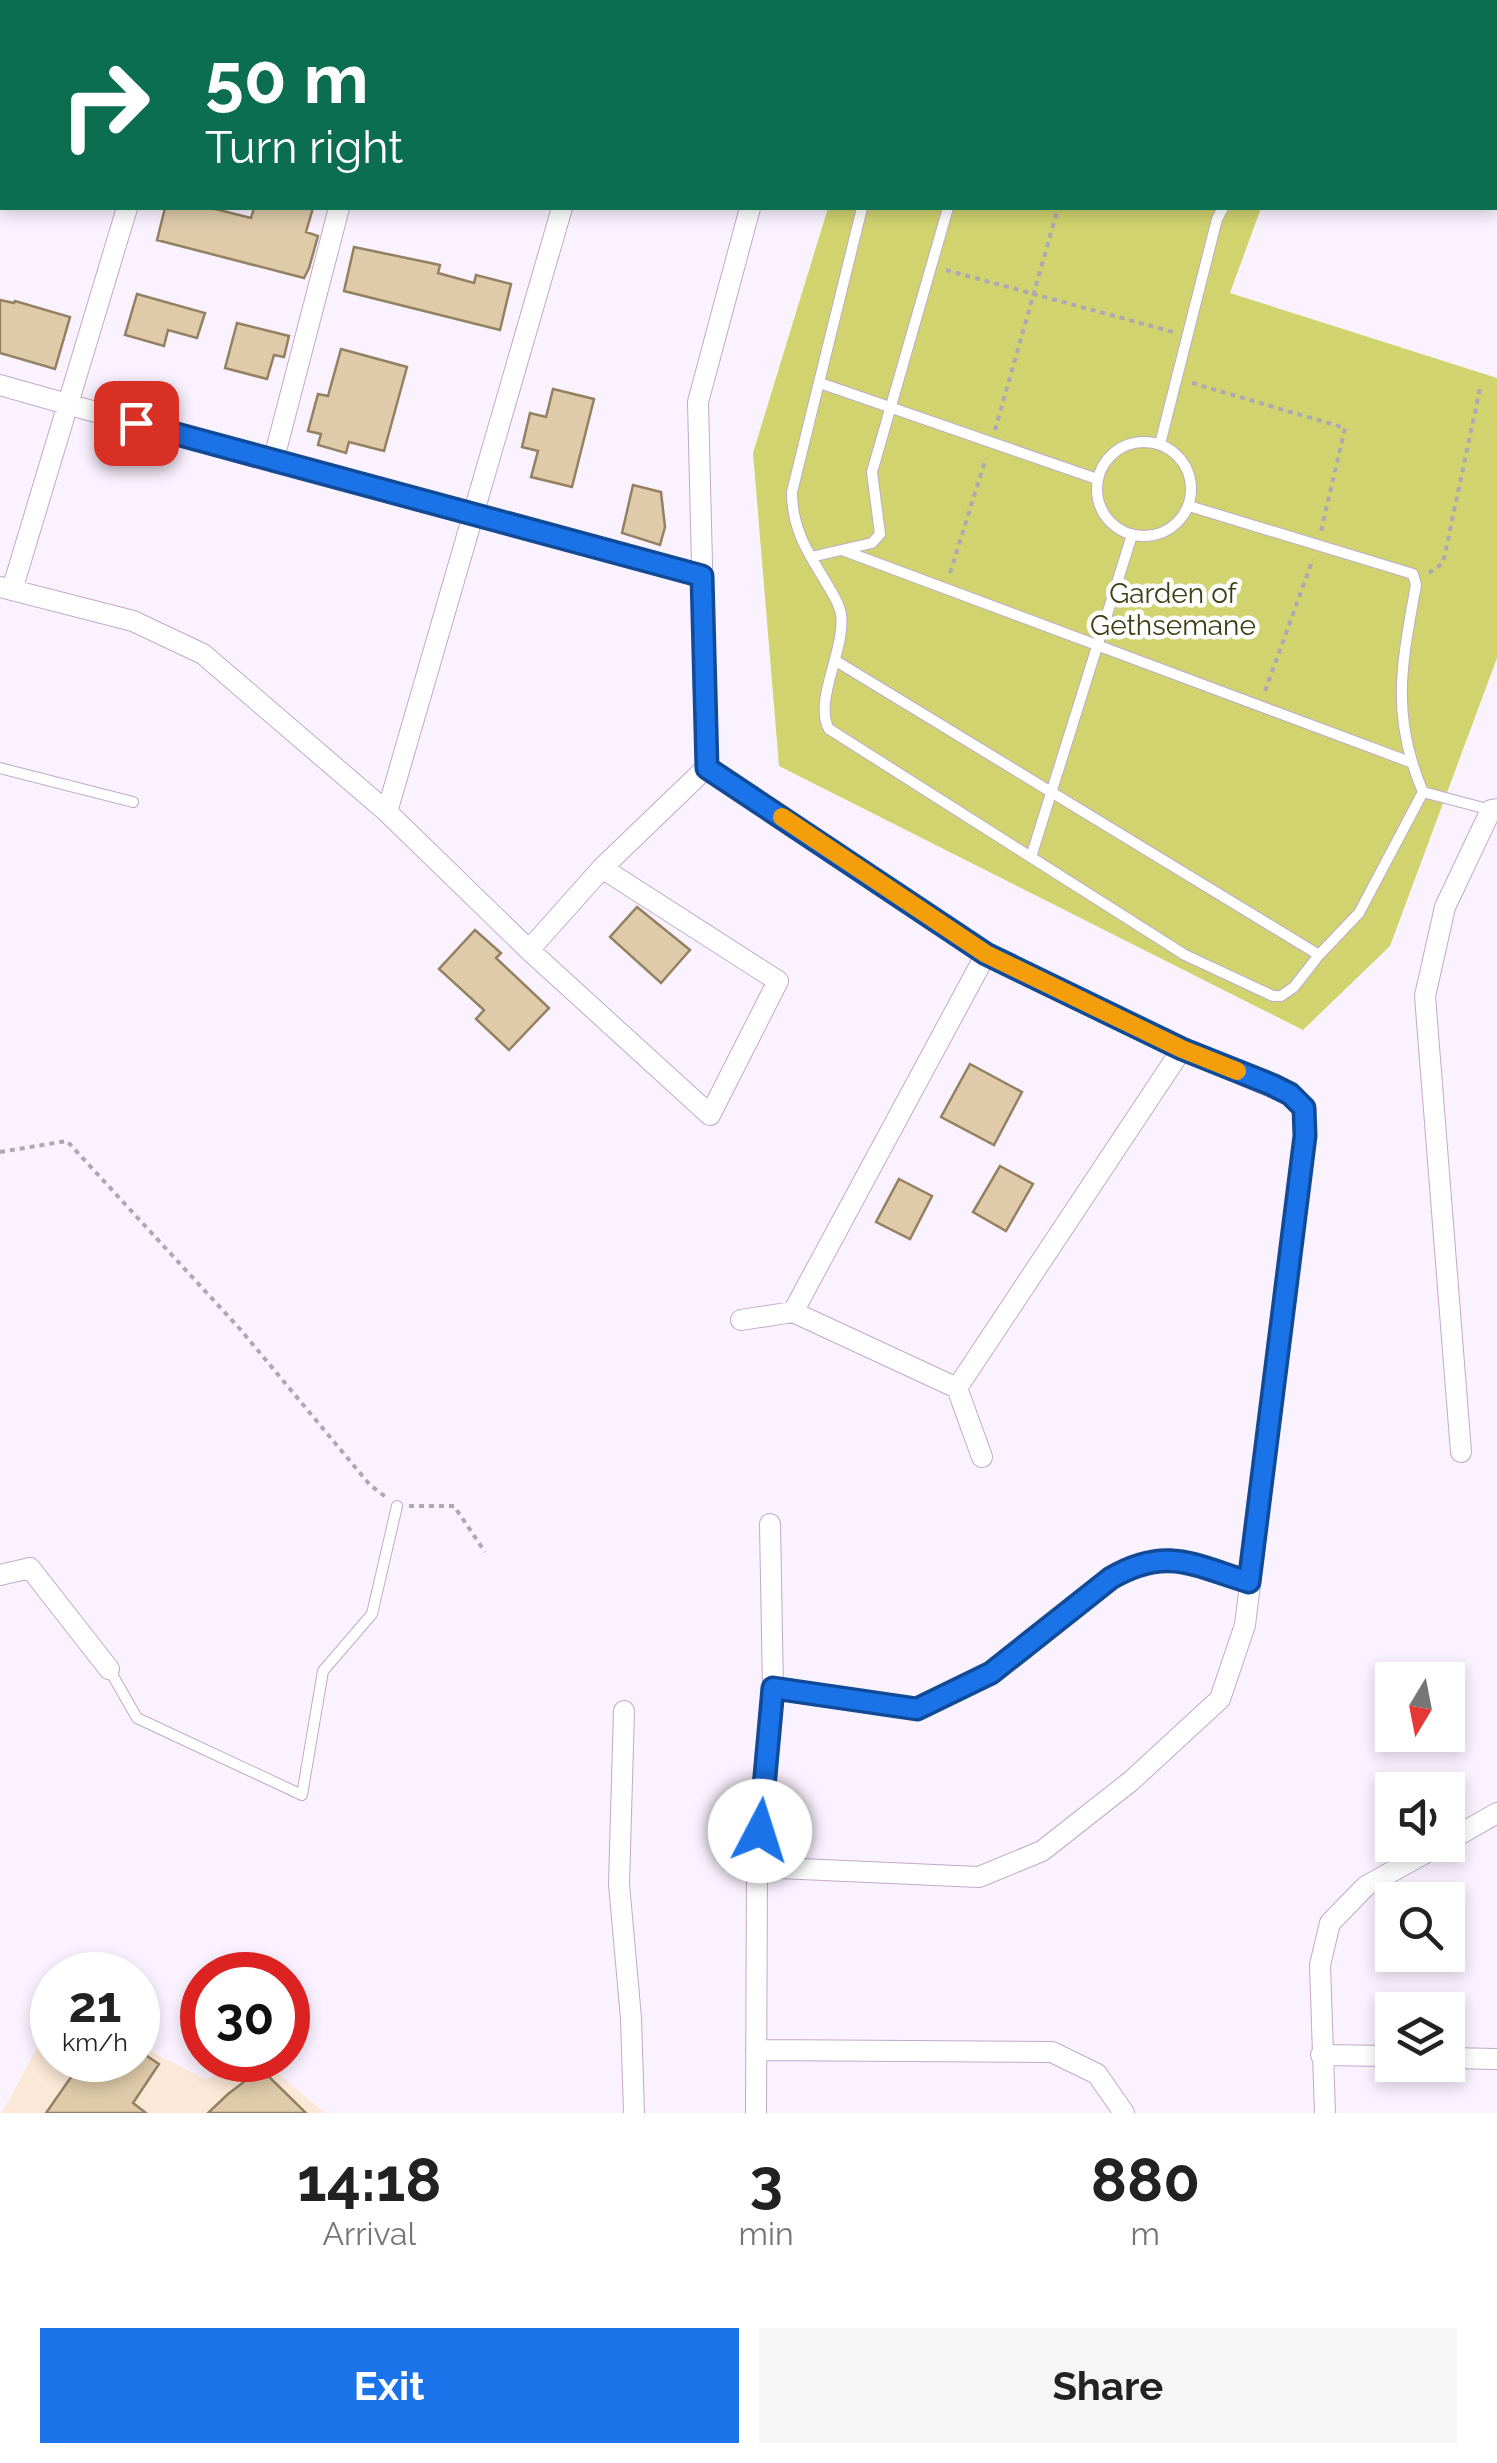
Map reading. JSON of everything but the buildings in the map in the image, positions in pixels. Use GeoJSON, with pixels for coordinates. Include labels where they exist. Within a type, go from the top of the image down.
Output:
{"type":"FeatureCollection","features":[{"type":"Feature","properties":{"kind":"street"},"geometry":{"type":"LineString","coordinates":[[126,210],[6,588],[134,621],[204,654],[388,812],[529,950],[710,1115],[778,982],[602,868]]}},
{"type":"Feature","properties":{"kind":"street"},"geometry":{"type":"LineString","coordinates":[[273,462],[339,210]]}},
{"type":"Feature","properties":{"kind":"street"},"geometry":{"type":"LineString","coordinates":[[388,812],[561,210]]}},
{"type":"Feature","properties":{"kind":"street"},"geometry":{"type":"LineString","coordinates":[[529,950],[602,868],[707,768],[698,402],[749,210]]}},
{"type":"Feature","properties":{"kind":"street"},"geometry":{"type":"LineString","coordinates":[[0,385],[702,576]]}},
{"type":"Feature","properties":{"kind":"street"},"geometry":{"type":"LineString","coordinates":[[707,768],[986,954],[1182,1049],[1272,1085],[1290,1094],[1304,1108],[1305,1136],[1245,1625],[1220,1699],[1132,1781],[1042,1851],[979,1877],[757,1867]]}},
{"type":"Feature","properties":{"kind":"street"},"geometry":{"type":"LineString","coordinates":[[1461,1452],[1426,996],[1446,907],[1494,809]]}},
{"type":"Feature","properties":{"kind":"street"},"geometry":{"type":"LineString","coordinates":[[793,1312],[986,954]]}},
{"type":"Feature","properties":{"kind":"street"},"geometry":{"type":"LineString","coordinates":[[957,1388],[1182,1049]]}},
{"type":"Feature","properties":{"kind":"street"},"geometry":{"type":"LineString","coordinates":[[741,1320],[793,1312],[957,1388],[982,1457]]}},
{"type":"Feature","properties":{"kind":"street"},"geometry":{"type":"LineString","coordinates":[[756,2113],[757,1867],[773,1688],[770,1524]]}},
{"type":"Feature","properties":{"kind":"street"},"geometry":{"type":"LineString","coordinates":[[773,1688],[917,1709],[991,1673],[1111,1578],[1147,1560],[1178,1560],[1249,1582]]}},
{"type":"Feature","properties":{"kind":"street"},"geometry":{"type":"LineString","coordinates":[[0,1575],[30,1568],[109,1669]]}},
{"type":"Feature","properties":{"kind":"street"},"geometry":{"type":"LineString","coordinates":[[624,1712],[619,1884],[631,2018],[634,2113]]}},
{"type":"Feature","properties":{"kind":"street"},"geometry":{"type":"LineString","coordinates":[[1465,1832],[1497,1814]]}},
{"type":"Feature","properties":{"kind":"street"},"geometry":{"type":"LineString","coordinates":[[1325,2113],[1320,1965],[1330,1923],[1366,1886],[1409,1862]]}},
{"type":"Feature","properties":{"kind":"street"},"geometry":{"type":"LineString","coordinates":[[756,2050],[1052,2052],[1097,2074],[1124,2113]]}},
{"type":"Feature","properties":{"kind":"street"},"geometry":{"type":"LineString","coordinates":[[1321,2055],[1375,2056]]}},
{"type":"Feature","properties":{"kind":"street"},"geometry":{"type":"LineString","coordinates":[[1465,2058],[1497,2059]]}},
{"type":"Feature","properties":{"kind":"lane"},"geometry":{"type":"LineString","coordinates":[[862,210],[792,492],[792,516],[840,612],[836,661],[823,715],[828,728],[1185,955],[1273,996],[1288,993],[1359,914],[1423,792]]}},
{"type":"Feature","properties":{"kind":"lane"},"geometry":{"type":"LineString","coordinates":[[810,557],[872,543],[880,534],[872,472],[947,210]]}},
{"type":"Feature","properties":{"kind":"lane"},"geometry":{"type":"LineString","coordinates":[[1160,444],[1219,212]]}},
{"type":"Feature","properties":{"kind":"lane"},"geometry":{"type":"LineString","coordinates":[[820,383],[1097,479]]}},
{"type":"Feature","properties":{"kind":"lane"},"geometry":{"type":"LineString","coordinates":[[1139,442],[1160,444],[1177,455],[1188,472],[1192,489],[1189,506],[1180,521],[1166,532],[1132,535],[1116,528],[1103,514],[1097,497],[1097,479],[1104,462],[1120,448],[1139,442]]}},
{"type":"Feature","properties":{"kind":"lane"},"geometry":{"type":"LineString","coordinates":[[1189,506],[1408,571],[1416,579],[1400,674],[1410,762],[1423,792]]}},
{"type":"Feature","properties":{"kind":"lane"},"geometry":{"type":"LineString","coordinates":[[1031,856],[1132,535]]}},
{"type":"Feature","properties":{"kind":"lane"},"geometry":{"type":"LineString","coordinates":[[842,550],[1410,762]]}},
{"type":"Feature","properties":{"kind":"lane"},"geometry":{"type":"LineString","coordinates":[[836,661],[1319,955]]}},
{"type":"Feature","properties":{"kind":"lane"},"geometry":{"type":"LineString","coordinates":[[0,768],[133,802]]}},
{"type":"Feature","properties":{"kind":"lane"},"geometry":{"type":"LineString","coordinates":[[1423,792],[1494,809]]}},
{"type":"Feature","properties":{"kind":"lane"},"geometry":{"type":"LineString","coordinates":[[109,1669],[136,1718],[302,1795],[323,1671],[372,1614],[397,1506]]}},
{"type":"Feature","properties":{"kind":"path"},"geometry":{"type":"LineString","coordinates":[[946,587],[1057,210]]}},
{"type":"Feature","properties":{"kind":"path"},"geometry":{"type":"LineString","coordinates":[[933,266],[1187,336]]}},
{"type":"Feature","properties":{"kind":"path"},"geometry":{"type":"LineString","coordinates":[[1176,378],[1345,428],[1318,543],[1260,705]]}},
{"type":"Feature","properties":{"kind":"path"},"geometry":{"type":"LineString","coordinates":[[1416,579],[1442,562],[1480,384]]}},
{"type":"Feature","properties":{"kind":"path"},"geometry":{"type":"LineString","coordinates":[[0,1152],[67,1141],[240,1329],[370,1485],[397,1506],[454,1506],[485,1552]]}},
{"type":"Feature","properties":{"kind":"shaded area"},"geometry":{"type":"Polygon","coordinates":[[[160,2056],[180,2066],[180,2082],[288,2082],[325,2113],[2,2113],[30,2060],[30,2082],[160,2082],[160,2056]]]}},
{"type":"Feature","properties":{"kind":"green space","name":"Garden of Gethsemane"},"geometry":{"type":"Polygon","coordinates":[[[827,210],[1260,210],[1230,293],[1497,378],[1497,658],[1390,946],[1303,1030],[779,766],[753,453],[827,210]]]}},
{"type":"Feature","properties":{"kind":"slow traffic"},"geometry":{"type":"LineString","coordinates":[[782,817],[986,954],[1182,1049],[1237,1071]]}},
{"type":"Feature","properties":{"kind":"route"},"geometry":{"type":"LineString","coordinates":[[136,423],[702,576],[707,768],[986,954],[1182,1049],[1272,1085],[1290,1094],[1304,1108],[1305,1136],[1249,1582],[1178,1560],[1147,1560],[1111,1578],[991,1673],[917,1709],[773,1688],[760,1831]]}}]}
